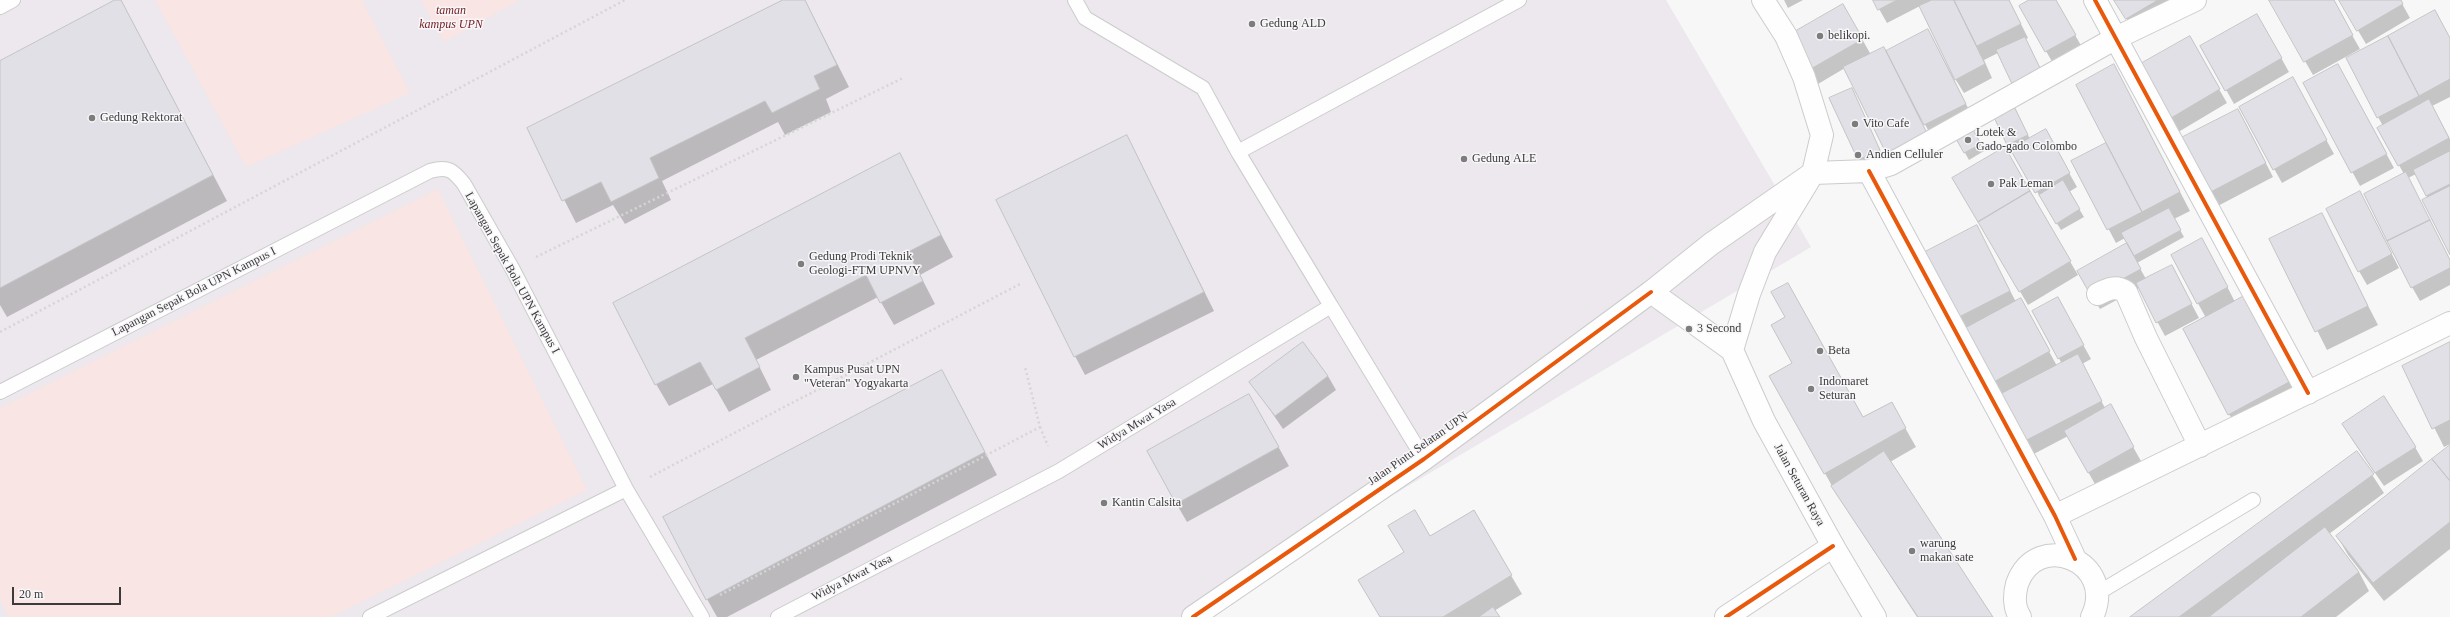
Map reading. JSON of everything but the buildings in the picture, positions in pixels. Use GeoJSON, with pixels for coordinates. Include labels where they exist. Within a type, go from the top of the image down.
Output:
{"type":"FeatureCollection","features":[{"type":"Feature","properties":{"kind":"street"},"geometry":{"type":"LineString","coordinates":[[1763,0],[1786,36],[1804,77],[1822,136],[1813,173],[1766,252],[1748,294],[1732,350],[1651,292],[1711,244],[1813,173],[1869,171],[1891,164],[2116,38],[2195,0]]}},
{"type":"Feature","properties":{"kind":"street"},"geometry":{"type":"LineString","coordinates":[[2095,0],[2308,392]]}},
{"type":"Feature","properties":{"kind":"street"},"geometry":{"type":"LineString","coordinates":[[1869,171],[2054,516],[2075,559],[2086,568],[2094,580],[2098,593],[2096,607],[2092,617]]}},
{"type":"Feature","properties":{"kind":"street"},"geometry":{"type":"LineString","coordinates":[[2098,294],[2113,288],[2120,288],[2126,292],[2146,338],[2200,446]]}},
{"type":"Feature","properties":{"kind":"street","name":"Jalan Pintu Selatan UPN"},"geometry":{"type":"LineString","coordinates":[[1193,617],[1424,459],[1651,292]]}},
{"type":"Feature","properties":{"kind":"street"},"geometry":{"type":"LineString","coordinates":[[2054,516],[2450,323]]}},
{"type":"Feature","properties":{"kind":"street","name":"Jalan Seturan Raya"},"geometry":{"type":"LineString","coordinates":[[1732,350],[1764,421],[1833,546],[1875,617]]}},
{"type":"Feature","properties":{"kind":"street"},"geometry":{"type":"LineString","coordinates":[[1726,617],[1833,546]]}},
{"type":"Feature","properties":{"kind":"street"},"geometry":{"type":"LineString","coordinates":[[2019,616],[2015,603],[2016,589],[2020,578],[2027,567],[2038,559],[2050,556],[2063,556],[2075,559]]}},
{"type":"Feature","properties":{"kind":"lane"},"geometry":{"type":"LineString","coordinates":[[0,7],[13,0]]}},
{"type":"Feature","properties":{"kind":"lane"},"geometry":{"type":"LineString","coordinates":[[1075,0],[1085,18],[1203,88],[1238,152],[1424,459]]}},
{"type":"Feature","properties":{"kind":"lane"},"geometry":{"type":"LineString","coordinates":[[1238,152],[1519,0]]}},
{"type":"Feature","properties":{"kind":"lane","name":"Lapangan Sepak Bola UPN Kampus I"},"geometry":{"type":"LineString","coordinates":[[0,392],[430,171],[442,167],[455,173],[464,184],[512,268],[626,489]]}},
{"type":"Feature","properties":{"kind":"lane","name":"Widya Mwat Yasa"},"geometry":{"type":"LineString","coordinates":[[778,617],[1059,471],[1331,306]]}},
{"type":"Feature","properties":{"kind":"lane"},"geometry":{"type":"LineString","coordinates":[[370,617],[626,489],[699,612]]}},
{"type":"Feature","properties":{"kind":"lane"},"geometry":{"type":"LineString","coordinates":[[2098,593],[2253,500]]}},
{"type":"Feature","properties":{"kind":"path"},"geometry":{"type":"LineString","coordinates":[[0,332],[625,0]]}},
{"type":"Feature","properties":{"kind":"path"},"geometry":{"type":"LineString","coordinates":[[512,268],[903,78]]}},
{"type":"Feature","properties":{"kind":"path"},"geometry":{"type":"LineString","coordinates":[[626,489],[1022,283]]}},
{"type":"Feature","properties":{"kind":"path"},"geometry":{"type":"LineString","coordinates":[[699,612],[1040,427],[1025,367]]}},
{"type":"Feature","properties":{"kind":"shaded area","name":"Kampus Pusat UPN \"Veteran\" Yogyakarta"},"geometry":{"type":"Polygon","coordinates":[[[0,0],[1666,0],[1811,247],[1187,617],[0,617],[0,0]]]}},
{"type":"Feature","properties":{"kind":"green space"},"geometry":{"type":"Polygon","coordinates":[[[155,0],[362,0],[410,93],[246,167],[155,0]]]}},
{"type":"Feature","properties":{"kind":"green space","name":"taman kampus UPN"},"geometry":{"type":"Polygon","coordinates":[[[421,0],[520,0],[444,42],[421,0]]]}},
{"type":"Feature","properties":{"kind":"green space"},"geometry":{"type":"Polygon","coordinates":[[[438,189],[587,490],[331,617],[9,617],[0,599],[0,408],[438,189]]]}},
{"type":"Feature","properties":{"kind":"cycle path"},"geometry":{"type":"LineString","coordinates":[[2095,0],[2308,393]]}},
{"type":"Feature","properties":{"kind":"cycle path"},"geometry":{"type":"LineString","coordinates":[[1869,171],[2055,516],[2075,559]]}},
{"type":"Feature","properties":{"kind":"cycle path"},"geometry":{"type":"LineString","coordinates":[[1193,617],[1424,459],[1651,292]]}},
{"type":"Feature","properties":{"kind":"cycle path"},"geometry":{"type":"LineString","coordinates":[[1726,617],[1833,546]]}},
{"type":"Feature","properties":{"kind":"place","name":"Gedung ALD"},"geometry":{"type":"Point","coordinates":[1252,24]}},
{"type":"Feature","properties":{"kind":"place","name":"belikopi."},"geometry":{"type":"Point","coordinates":[1820,36]}},
{"type":"Feature","properties":{"kind":"place","name":"Gedung Rektorat"},"geometry":{"type":"Point","coordinates":[92,118]}},
{"type":"Feature","properties":{"kind":"place","name":"Vito Cafe"},"geometry":{"type":"Point","coordinates":[1855,124]}},
{"type":"Feature","properties":{"kind":"place","name":"Lotek & Gado-gado Colombo"},"geometry":{"type":"Point","coordinates":[1968,140]}},
{"type":"Feature","properties":{"kind":"place","name":"Andien Celluler"},"geometry":{"type":"Point","coordinates":[1858,155]}},
{"type":"Feature","properties":{"kind":"place","name":"Gedung ALE"},"geometry":{"type":"Point","coordinates":[1464,159]}},
{"type":"Feature","properties":{"kind":"place","name":"Pak Leman"},"geometry":{"type":"Point","coordinates":[1991,184]}},
{"type":"Feature","properties":{"kind":"place","name":"Gedung Prodi Teknik Geologi-FTM UPNVY"},"geometry":{"type":"Point","coordinates":[801,264]}},
{"type":"Feature","properties":{"kind":"place","name":"3 Second"},"geometry":{"type":"Point","coordinates":[1689,329]}},
{"type":"Feature","properties":{"kind":"place","name":"Beta"},"geometry":{"type":"Point","coordinates":[1820,351]}},
{"type":"Feature","properties":{"kind":"place","name":"Kampus Pusat UPN \"Veteran\" Yogyakarta"},"geometry":{"type":"Point","coordinates":[796,377]}},
{"type":"Feature","properties":{"kind":"place","name":"Indomaret Seturan"},"geometry":{"type":"Point","coordinates":[1811,389]}},
{"type":"Feature","properties":{"kind":"place","name":"Kantin Calsita"},"geometry":{"type":"Point","coordinates":[1104,503]}},
{"type":"Feature","properties":{"kind":"place","name":"warung makan sate"},"geometry":{"type":"Point","coordinates":[1912,551]}}]}
